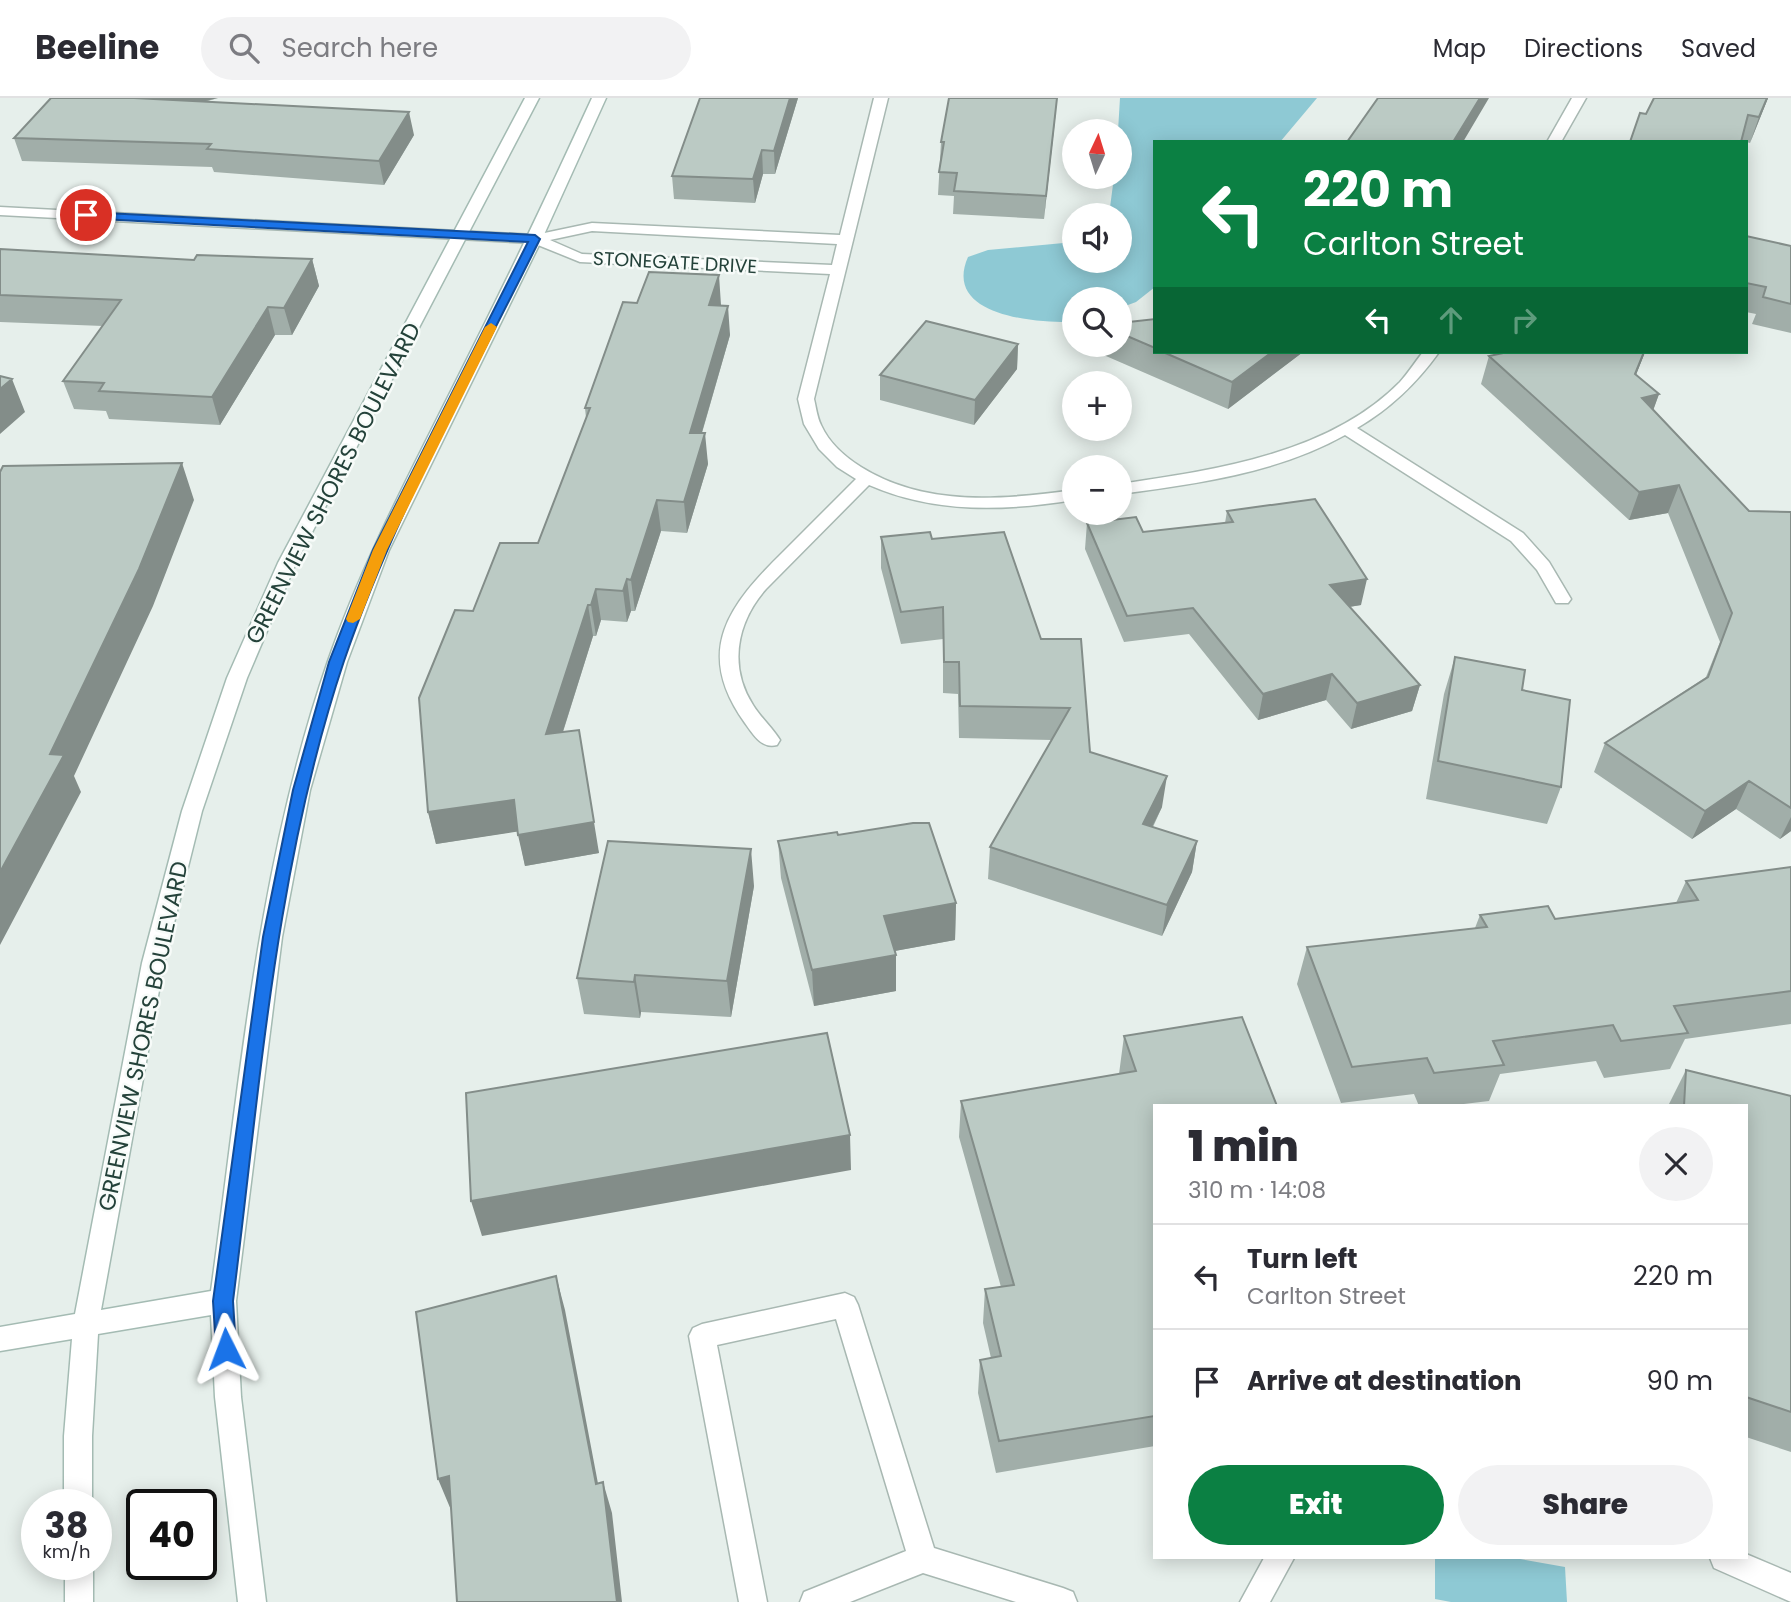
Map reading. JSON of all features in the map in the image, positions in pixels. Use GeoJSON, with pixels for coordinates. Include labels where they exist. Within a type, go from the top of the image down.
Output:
{"type":"FeatureCollection","features":[{"type":"Feature","properties":{"kind":"street","name":"GREENVIEW SHORES BOULEVARD"},"geometry":{"type":"LineString","coordinates":[[78,1489],[78,1436],[86,1323],[153,963],[192,811],[237,678],[287,563],[532,98]]}},
{"type":"Feature","properties":{"kind":"street"},"geometry":{"type":"LineString","coordinates":[[252,1602],[228,1397],[223,1301],[271,937],[300,790],[337,662],[380,550],[535,239],[600,98]]}},
{"type":"Feature","properties":{"kind":"street"},"geometry":{"type":"LineString","coordinates":[[881,98],[806,398],[808,416],[815,433],[828,450],[867,478],[903,492],[965,503],[1018,502],[1062,496]]}},
{"type":"Feature","properties":{"kind":"street"},"geometry":{"type":"LineString","coordinates":[[1555,140],[1579,98]]}},
{"type":"Feature","properties":{"kind":"street"},"geometry":{"type":"LineString","coordinates":[[0,211],[535,239]]}},
{"type":"Feature","properties":{"kind":"street","name":"STONEGATE DRIVE"},"geometry":{"type":"LineString","coordinates":[[535,239],[592,227],[847,240]]}},
{"type":"Feature","properties":{"kind":"street","name":"STONEGATE DRIVE"},"geometry":{"type":"LineString","coordinates":[[535,239],[580,258],[839,270]]}},
{"type":"Feature","properties":{"kind":"street"},"geometry":{"type":"LineString","coordinates":[[1132,487],[1238,469],[1295,451],[1345,428],[1398,391],[1426,362],[1430,354]]}},
{"type":"Feature","properties":{"kind":"street"},"geometry":{"type":"LineString","coordinates":[[1345,428],[1517,537],[1537,556],[1552,577],[1562,599]]}},
{"type":"Feature","properties":{"kind":"street"},"geometry":{"type":"LineString","coordinates":[[770,740],[750,719],[736,696],[729,673],[729,649],[734,626],[744,604],[761,585],[867,478]]}},
{"type":"Feature","properties":{"kind":"street"},"geometry":{"type":"LineString","coordinates":[[0,1339],[223,1301]]}},
{"type":"Feature","properties":{"kind":"street"},"geometry":{"type":"LineString","coordinates":[[753,1602],[702,1336],[845,1305],[923,1559]]}},
{"type":"Feature","properties":{"kind":"street"},"geometry":{"type":"LineString","coordinates":[[814,1602],[923,1559],[1063,1602]]}},
{"type":"Feature","properties":{"kind":"street"},"geometry":{"type":"LineString","coordinates":[[1254,1602],[1279,1559]]}},
{"type":"Feature","properties":{"kind":"street"},"geometry":{"type":"LineString","coordinates":[[1726,1559],[1791,1588]]}},
{"type":"Feature","properties":{"kind":"street"},"geometry":{"type":"LineString","coordinates":[[79,1580],[79,1602]]}},
{"type":"Feature","properties":{"kind":"water"},"geometry":{"type":"Polygon","coordinates":[[[1120,98],[1317,98],[1282,140],[1153,140],[1153,289],[1136,302],[1132,304],[1132,287],[1062,287],[1062,322],[1038,321],[997,312],[980,304],[968,292],[964,277],[968,257],[988,250],[1062,243],[1062,273],[1132,273],[1132,203],[1111,203],[1112,189],[1132,189],[1132,119],[1119,119],[1120,98]]]}},
{"type":"Feature","properties":{"kind":"water"},"geometry":{"type":"Polygon","coordinates":[[[1435,1559],[1520,1559],[1565,1567],[1567,1602],[1451,1602],[1435,1599],[1435,1559]]]}},
{"type":"Feature","properties":{"kind":"building"},"geometry":{"type":"Polygon","coordinates":[[[51,98],[134,98],[409,112],[379,161],[207,149],[211,144],[14,138],[51,98]]]}},
{"type":"Feature","properties":{"kind":"building"},"geometry":{"type":"Polygon","coordinates":[[[700,98],[790,98],[774,151],[762,150],[753,179],[672,176],[700,98]]]}},
{"type":"Feature","properties":{"kind":"building"},"geometry":{"type":"Polygon","coordinates":[[[949,98],[1057,98],[1046,196],[954,191],[957,173],[939,172],[949,98]]]}},
{"type":"Feature","properties":{"kind":"building"},"geometry":{"type":"Polygon","coordinates":[[[1378,98],[1480,98],[1454,140],[1348,140],[1378,98]]]}},
{"type":"Feature","properties":{"kind":"building"},"geometry":{"type":"Polygon","coordinates":[[[1654,98],[1767,98],[1759,117],[1748,115],[1742,140],[1631,140],[1640,113],[1646,114],[1654,98]]]}},
{"type":"Feature","properties":{"kind":"building"},"geometry":{"type":"Polygon","coordinates":[[[1748,236],[1791,246],[1791,304],[1763,297],[1766,287],[1748,283],[1748,236]]]}},
{"type":"Feature","properties":{"kind":"building"},"geometry":{"type":"Polygon","coordinates":[[[0,249],[194,260],[197,255],[312,259],[284,308],[268,307],[212,397],[99,391],[104,383],[63,381],[121,300],[0,295],[0,249]]]}},
{"type":"Feature","properties":{"kind":"building"},"geometry":{"type":"Polygon","coordinates":[[[649,272],[719,275],[709,305],[728,306],[690,433],[705,433],[684,502],[657,500],[631,580],[627,579],[623,591],[596,589],[591,605],[588,605],[546,734],[579,730],[594,822],[518,835],[514,800],[428,812],[419,698],[455,610],[473,611],[500,543],[538,543],[590,408],[585,408],[623,302],[637,303],[649,272]]]}},
{"type":"Feature","properties":{"kind":"building"},"geometry":{"type":"Polygon","coordinates":[[[1153,319],[1153,347],[1132,338],[1132,322],[1153,319]]]}},
{"type":"Feature","properties":{"kind":"building"},"geometry":{"type":"Polygon","coordinates":[[[926,321],[1018,344],[975,400],[880,375],[926,321]]]}},
{"type":"Feature","properties":{"kind":"building"},"geometry":{"type":"Polygon","coordinates":[[[1168,354],[1269,354],[1232,382],[1168,354]]]}},
{"type":"Feature","properties":{"kind":"building"},"geometry":{"type":"Polygon","coordinates":[[[1643,354],[1635,374],[1659,394],[1642,398],[1749,511],[1791,512],[1791,808],[1749,781],[1705,811],[1605,743],[1708,677],[1732,613],[1679,485],[1639,492],[1489,356],[1643,354]]]}},
{"type":"Feature","properties":{"kind":"building"},"geometry":{"type":"Polygon","coordinates":[[[0,376],[12,379],[0,389],[0,376]]]}},
{"type":"Feature","properties":{"kind":"building"},"geometry":{"type":"Polygon","coordinates":[[[182,463],[139,569],[50,754],[64,755],[0,872],[0,472],[3,466],[182,463]]]}},
{"type":"Feature","properties":{"kind":"building"},"geometry":{"type":"Polygon","coordinates":[[[1315,499],[1367,579],[1330,585],[1420,685],[1357,703],[1332,674],[1263,694],[1193,608],[1127,616],[1088,525],[1132,525],[1132,517],[1136,517],[1143,532],[1233,522],[1227,511],[1315,499]]]}},
{"type":"Feature","properties":{"kind":"building"},"geometry":{"type":"Polygon","coordinates":[[[930,532],[932,539],[1004,532],[1041,639],[1081,639],[1090,752],[1167,776],[1143,824],[1197,841],[1167,905],[990,847],[1070,708],[960,706],[959,662],[944,662],[943,607],[901,612],[881,537],[930,532]]]}},
{"type":"Feature","properties":{"kind":"building"},"geometry":{"type":"Polygon","coordinates":[[[1455,657],[1525,670],[1522,690],[1570,700],[1561,787],[1438,761],[1455,657]]]}},
{"type":"Feature","properties":{"kind":"building"},"geometry":{"type":"Polygon","coordinates":[[[929,823],[956,903],[884,916],[896,955],[812,970],[778,841],[929,823]]]}},
{"type":"Feature","properties":{"kind":"building"},"geometry":{"type":"Polygon","coordinates":[[[608,841],[751,849],[727,981],[635,975],[634,982],[577,978],[608,841]]]}},
{"type":"Feature","properties":{"kind":"building"},"geometry":{"type":"Polygon","coordinates":[[[1791,867],[1791,991],[1674,1006],[1688,1033],[1621,1041],[1613,1025],[1493,1041],[1504,1065],[1434,1073],[1427,1058],[1352,1067],[1307,947],[1487,927],[1480,915],[1548,906],[1555,919],[1698,900],[1686,881],[1791,867]]]}},
{"type":"Feature","properties":{"kind":"building"},"geometry":{"type":"Polygon","coordinates":[[[1242,1017],[1276,1104],[1153,1104],[1153,1416],[999,1441],[980,1360],[1001,1356],[985,1289],[1014,1285],[961,1101],[1136,1071],[1124,1036],[1242,1017]]]}},
{"type":"Feature","properties":{"kind":"building"},"geometry":{"type":"Polygon","coordinates":[[[827,1033],[850,1135],[471,1201],[466,1093],[827,1033]]]}},
{"type":"Feature","properties":{"kind":"building"},"geometry":{"type":"Polygon","coordinates":[[[1686,1070],[1791,1096],[1791,1412],[1748,1398],[1748,1104],[1684,1104],[1686,1070]]]}},
{"type":"Feature","properties":{"kind":"building"},"geometry":{"type":"Polygon","coordinates":[[[556,1276],[596,1484],[603,1482],[617,1602],[457,1602],[449,1476],[438,1479],[416,1312],[556,1276]]]}},
{"type":"Feature","properties":{"kind":"slow traffic"},"geometry":{"type":"LineString","coordinates":[[353,619],[380,550],[491,327]]}},
{"type":"Feature","properties":{"kind":"route"},"geometry":{"type":"LineString","coordinates":[[86,215],[535,239],[380,550],[337,662],[300,790],[271,937],[223,1301],[226,1349]]}}]}
